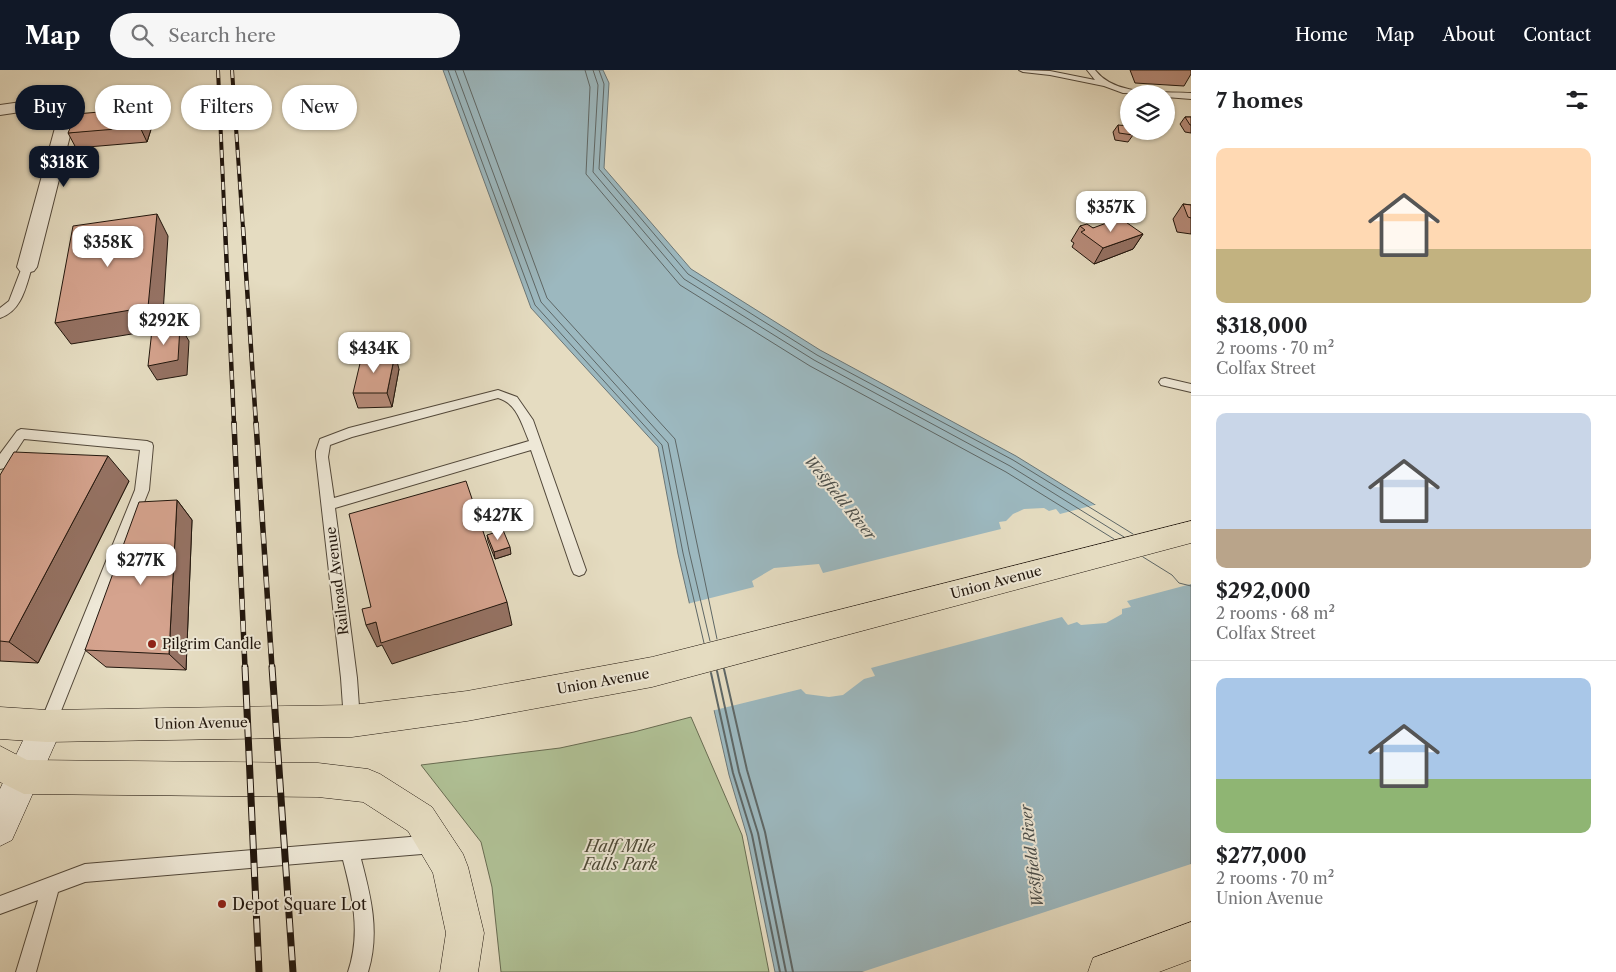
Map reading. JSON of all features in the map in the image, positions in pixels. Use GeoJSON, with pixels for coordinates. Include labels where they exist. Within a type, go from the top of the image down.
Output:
{"type":"FeatureCollection","features":[{"type":"Feature","properties":{"kind":"highway","name":"Union Avenue"},"geometry":{"type":"LineString","coordinates":[[0,723],[47,726],[352,720],[468,706],[652,672],[1191,532]]}},
{"type":"Feature","properties":{"kind":"highway"},"geometry":{"type":"LineString","coordinates":[[12,770],[318,780],[368,786],[420,819],[450,867],[465,933],[459,972]]}},
{"type":"Feature","properties":{"kind":"highway"},"geometry":{"type":"LineString","coordinates":[[1108,972],[1191,941]]}},
{"type":"Feature","properties":{"kind":"main road"},"geometry":{"type":"LineString","coordinates":[[0,828],[12,770],[47,726]]}},
{"type":"Feature","properties":{"kind":"street"},"geometry":{"type":"LineString","coordinates":[[0,110],[71,100],[27,267]]}},
{"type":"Feature","properties":{"kind":"lane"},"geometry":{"type":"LineString","coordinates":[[1023,70],[1050,72],[1120,89]]}},
{"type":"Feature","properties":{"kind":"lane"},"geometry":{"type":"LineString","coordinates":[[1090,70],[1102,84]]}},
{"type":"Feature","properties":{"kind":"lane"},"geometry":{"type":"LineString","coordinates":[[1175,95],[1191,96]]}},
{"type":"Feature","properties":{"kind":"lane"},"geometry":{"type":"LineString","coordinates":[[0,314],[14,303],[27,267]]}},
{"type":"Feature","properties":{"kind":"lane"},"geometry":{"type":"LineString","coordinates":[[1164,382],[1191,388]]}},
{"type":"Feature","properties":{"kind":"lane","name":"Railroad Avenue"},"geometry":{"type":"LineString","coordinates":[[352,720],[349,678],[322,451],[325,442],[349,433],[498,394],[506,395],[517,403],[536,444]]}},
{"type":"Feature","properties":{"kind":"lane"},"geometry":{"type":"LineString","coordinates":[[0,464],[21,434],[147,446],[142,490],[47,726]]}},
{"type":"Feature","properties":{"kind":"lane"},"geometry":{"type":"LineString","coordinates":[[328,505],[536,444],[546,478],[579,570]]}},
{"type":"Feature","properties":{"kind":"lane"},"geometry":{"type":"LineString","coordinates":[[0,905],[85,873],[435,844]]}},
{"type":"Feature","properties":{"kind":"lane"},"geometry":{"type":"LineString","coordinates":[[350,851],[363,901],[365,934],[358,972]]}},
{"type":"Feature","properties":{"kind":"lane"},"geometry":{"type":"LineString","coordinates":[[26,972],[51,886]]}},
{"type":"Feature","properties":{"kind":"green space","name":"Half Mile Falls Park"},"geometry":{"type":"Polygon","coordinates":[[[691,717],[742,835],[769,972],[501,972],[492,887],[481,842],[421,765],[560,748],[691,717]]]}},
{"type":"Feature","properties":{"kind":"water","name":"Westfield River"},"geometry":{"type":"Polygon","coordinates":[[[443,70],[603,70],[609,83],[604,168],[691,269],[820,350],[1016,456],[1186,561],[1191,570],[1191,972],[775,972],[747,836],[729,775],[678,554],[658,447],[531,308],[443,70]]]}},
{"type":"Feature","properties":{"kind":"pier"},"geometry":{"type":"Polygon","coordinates":[[[1098,504],[1187,559],[1191,565],[1191,584],[1127,601],[1131,607],[1122,609],[1122,614],[1106,623],[1081,625],[1077,622],[1068,625],[1062,617],[871,668],[875,676],[864,679],[843,695],[829,697],[806,694],[801,689],[711,711],[687,604],[754,587],[752,581],[774,568],[819,564],[823,573],[1001,529],[999,522],[1006,521],[1013,514],[1024,509],[1044,508],[1049,511],[1056,509],[1060,514],[1098,504]]]}},
{"type":"Feature","properties":{"kind":"pier"},"geometry":{"type":"Polygon","coordinates":[[[1191,864],[1191,972],[862,972],[1191,864]]]}},
{"type":"Feature","properties":{"kind":"building"},"geometry":{"type":"Polygon","coordinates":[[[95,112],[95,130],[104,130],[68,133],[69,130],[85,130],[85,113],[95,112]]]}},
{"type":"Feature","properties":{"kind":"building"},"geometry":{"type":"Polygon","coordinates":[[[1185,117],[1191,117],[1191,125],[1190,125],[1185,117]]]}},
{"type":"Feature","properties":{"kind":"building"},"geometry":{"type":"Polygon","coordinates":[[[1183,204],[1191,205],[1191,218],[1188,217],[1183,204]]]}},
{"type":"Feature","properties":{"kind":"building"},"geometry":{"type":"Polygon","coordinates":[[[157,214],[148,307],[55,323],[73,226],[157,214]]]}},
{"type":"Feature","properties":{"kind":"building"},"geometry":{"type":"Polygon","coordinates":[[[1120,218],[1143,234],[1103,248],[1081,232],[1085,230],[1080,226],[1087,224],[1093,228],[1120,218]]]}},
{"type":"Feature","properties":{"kind":"building"},"geometry":{"type":"Polygon","coordinates":[[[180,326],[178,360],[148,366],[152,330],[180,326]]]}},
{"type":"Feature","properties":{"kind":"building"},"geometry":{"type":"Polygon","coordinates":[[[395,354],[387,393],[353,393],[362,355],[395,354]]]}},
{"type":"Feature","properties":{"kind":"building"},"geometry":{"type":"Polygon","coordinates":[[[14,452],[108,456],[9,642],[0,641],[0,475],[14,452]]]}},
{"type":"Feature","properties":{"kind":"building"},"geometry":{"type":"Polygon","coordinates":[[[466,481],[507,602],[381,643],[376,622],[366,625],[362,609],[371,607],[349,514],[466,481]]]}},
{"type":"Feature","properties":{"kind":"building"},"geometry":{"type":"Polygon","coordinates":[[[177,500],[169,654],[85,650],[139,502],[177,500]]]}},
{"type":"Feature","properties":{"kind":"building"},"geometry":{"type":"Polygon","coordinates":[[[503,530],[510,547],[494,552],[487,535],[503,530]]]}},
{"type":"Feature","properties":{"kind":"railway"},"geometry":{"type":"LineString","coordinates":[[218,70],[225,228]]}},
{"type":"Feature","properties":{"kind":"railway"},"geometry":{"type":"LineString","coordinates":[[232,70],[243,228]]}},
{"type":"Feature","properties":{"kind":"railway"},"geometry":{"type":"LineString","coordinates":[[225,227],[234,424]]}},
{"type":"Feature","properties":{"kind":"railway"},"geometry":{"type":"LineString","coordinates":[[243,227],[256,424]]}},
{"type":"Feature","properties":{"kind":"railway"},"geometry":{"type":"LineString","coordinates":[[234,423],[245,668]]}},
{"type":"Feature","properties":{"kind":"railway"},"geometry":{"type":"LineString","coordinates":[[256,423],[272,668]]}},
{"type":"Feature","properties":{"kind":"railway"},"geometry":{"type":"LineString","coordinates":[[245,667],[259,972]]}},
{"type":"Feature","properties":{"kind":"railway"},"geometry":{"type":"LineString","coordinates":[[272,667],[293,972]]}},
{"type":"Feature","properties":{"kind":"place","name":"Pilgrim Candle"},"geometry":{"type":"Point","coordinates":[152,644]}},
{"type":"Feature","properties":{"kind":"place","name":"Depot Square Lot"},"geometry":{"type":"Point","coordinates":[222,904]}}]}
